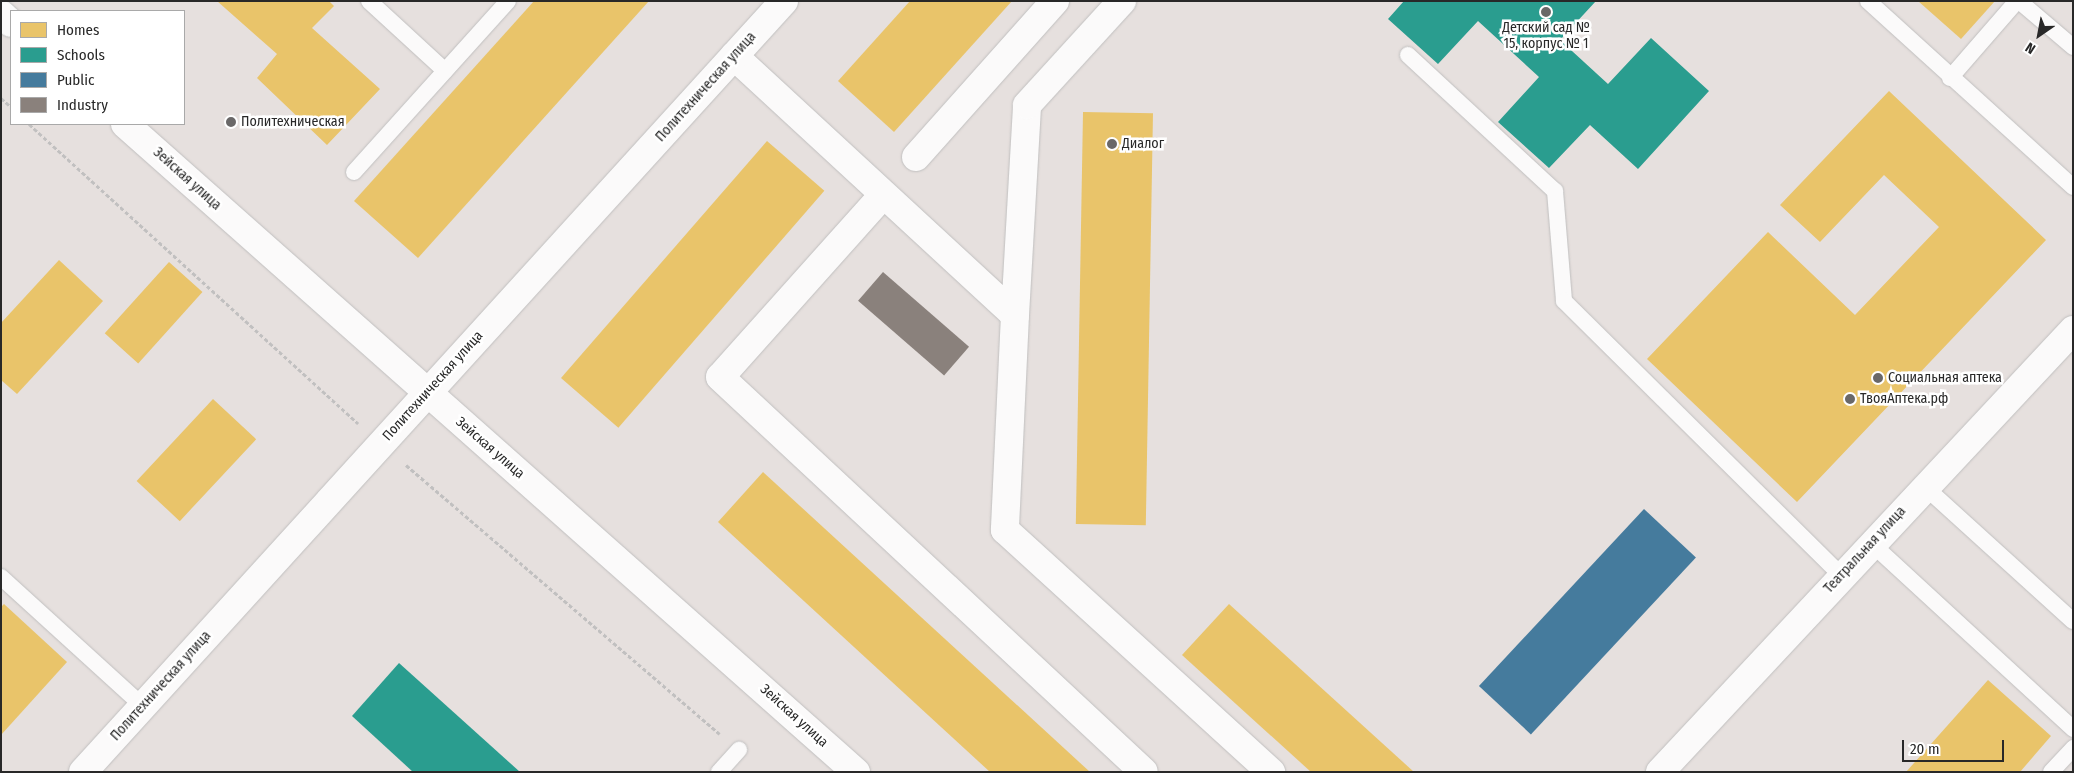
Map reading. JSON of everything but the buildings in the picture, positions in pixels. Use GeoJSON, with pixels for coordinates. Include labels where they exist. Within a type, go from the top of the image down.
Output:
{"type":"FeatureCollection","features":[{"type":"Feature","properties":{"kind":"street","name":"Политехническая улица"},"geometry":{"type":"LineString","coordinates":[[83,772],[784,1]]}},
{"type":"Feature","properties":{"kind":"street"},"geometry":{"type":"LineString","coordinates":[[916,157],[1055,1]]}},
{"type":"Feature","properties":{"kind":"street"},"geometry":{"type":"LineString","coordinates":[[1122,1],[1027,105],[1005,530],[1271,772]]}},
{"type":"Feature","properties":{"kind":"street"},"geometry":{"type":"LineString","coordinates":[[734,56],[1015,315]]}},
{"type":"Feature","properties":{"kind":"street","name":"Зейская улица"},"geometry":{"type":"LineString","coordinates":[[126,125],[856,772]]}},
{"type":"Feature","properties":{"kind":"street"},"geometry":{"type":"LineString","coordinates":[[883,194],[720,377],[1144,772]]}},
{"type":"Feature","properties":{"kind":"street","name":"Театральная улица"},"geometry":{"type":"LineString","coordinates":[[1660,772],[1924,486],[2073,330]]}},
{"type":"Feature","properties":{"kind":"lane"},"geometry":{"type":"LineString","coordinates":[[369,1],[445,71]]}},
{"type":"Feature","properties":{"kind":"lane"},"geometry":{"type":"LineString","coordinates":[[354,172],[508,1]]}},
{"type":"Feature","properties":{"kind":"lane"},"geometry":{"type":"LineString","coordinates":[[1868,1],[1950,78],[2073,187]]}},
{"type":"Feature","properties":{"kind":"lane"},"geometry":{"type":"LineString","coordinates":[[1950,78],[2018,1],[2073,47]]}},
{"type":"Feature","properties":{"kind":"lane"},"geometry":{"type":"LineString","coordinates":[[1408,55],[1555,191],[1564,302],[1841,575]]}},
{"type":"Feature","properties":{"kind":"lane"},"geometry":{"type":"LineString","coordinates":[[1924,486],[2073,621]]}},
{"type":"Feature","properties":{"kind":"lane"},"geometry":{"type":"LineString","coordinates":[[1871,543],[2073,729]]}},
{"type":"Feature","properties":{"kind":"lane"},"geometry":{"type":"LineString","coordinates":[[1,577],[142,706]]}},
{"type":"Feature","properties":{"kind":"lane"},"geometry":{"type":"LineString","coordinates":[[2052,772],[2073,748]]}},
{"type":"Feature","properties":{"kind":"lane"},"geometry":{"type":"LineString","coordinates":[[719,772],[739,750]]}},
{"type":"Feature","properties":{"kind":"path"},"geometry":{"type":"LineString","coordinates":[[1,98],[10,107]]}},
{"type":"Feature","properties":{"kind":"place","name":"Детский сад № 15, корпус № 1"},"geometry":{"type":"Point","coordinates":[1546,12]}},
{"type":"Feature","properties":{"kind":"place","name":"Политехническая"},"geometry":{"type":"Point","coordinates":[231,122]}},
{"type":"Feature","properties":{"kind":"place","name":"Диалог"},"geometry":{"type":"Point","coordinates":[1112,144]}},
{"type":"Feature","properties":{"kind":"place","name":"Социальная аптека"},"geometry":{"type":"Point","coordinates":[1878,378]}},
{"type":"Feature","properties":{"kind":"place","name":"ТвояАптека.рф"},"geometry":{"type":"Point","coordinates":[1850,399]}}]}
